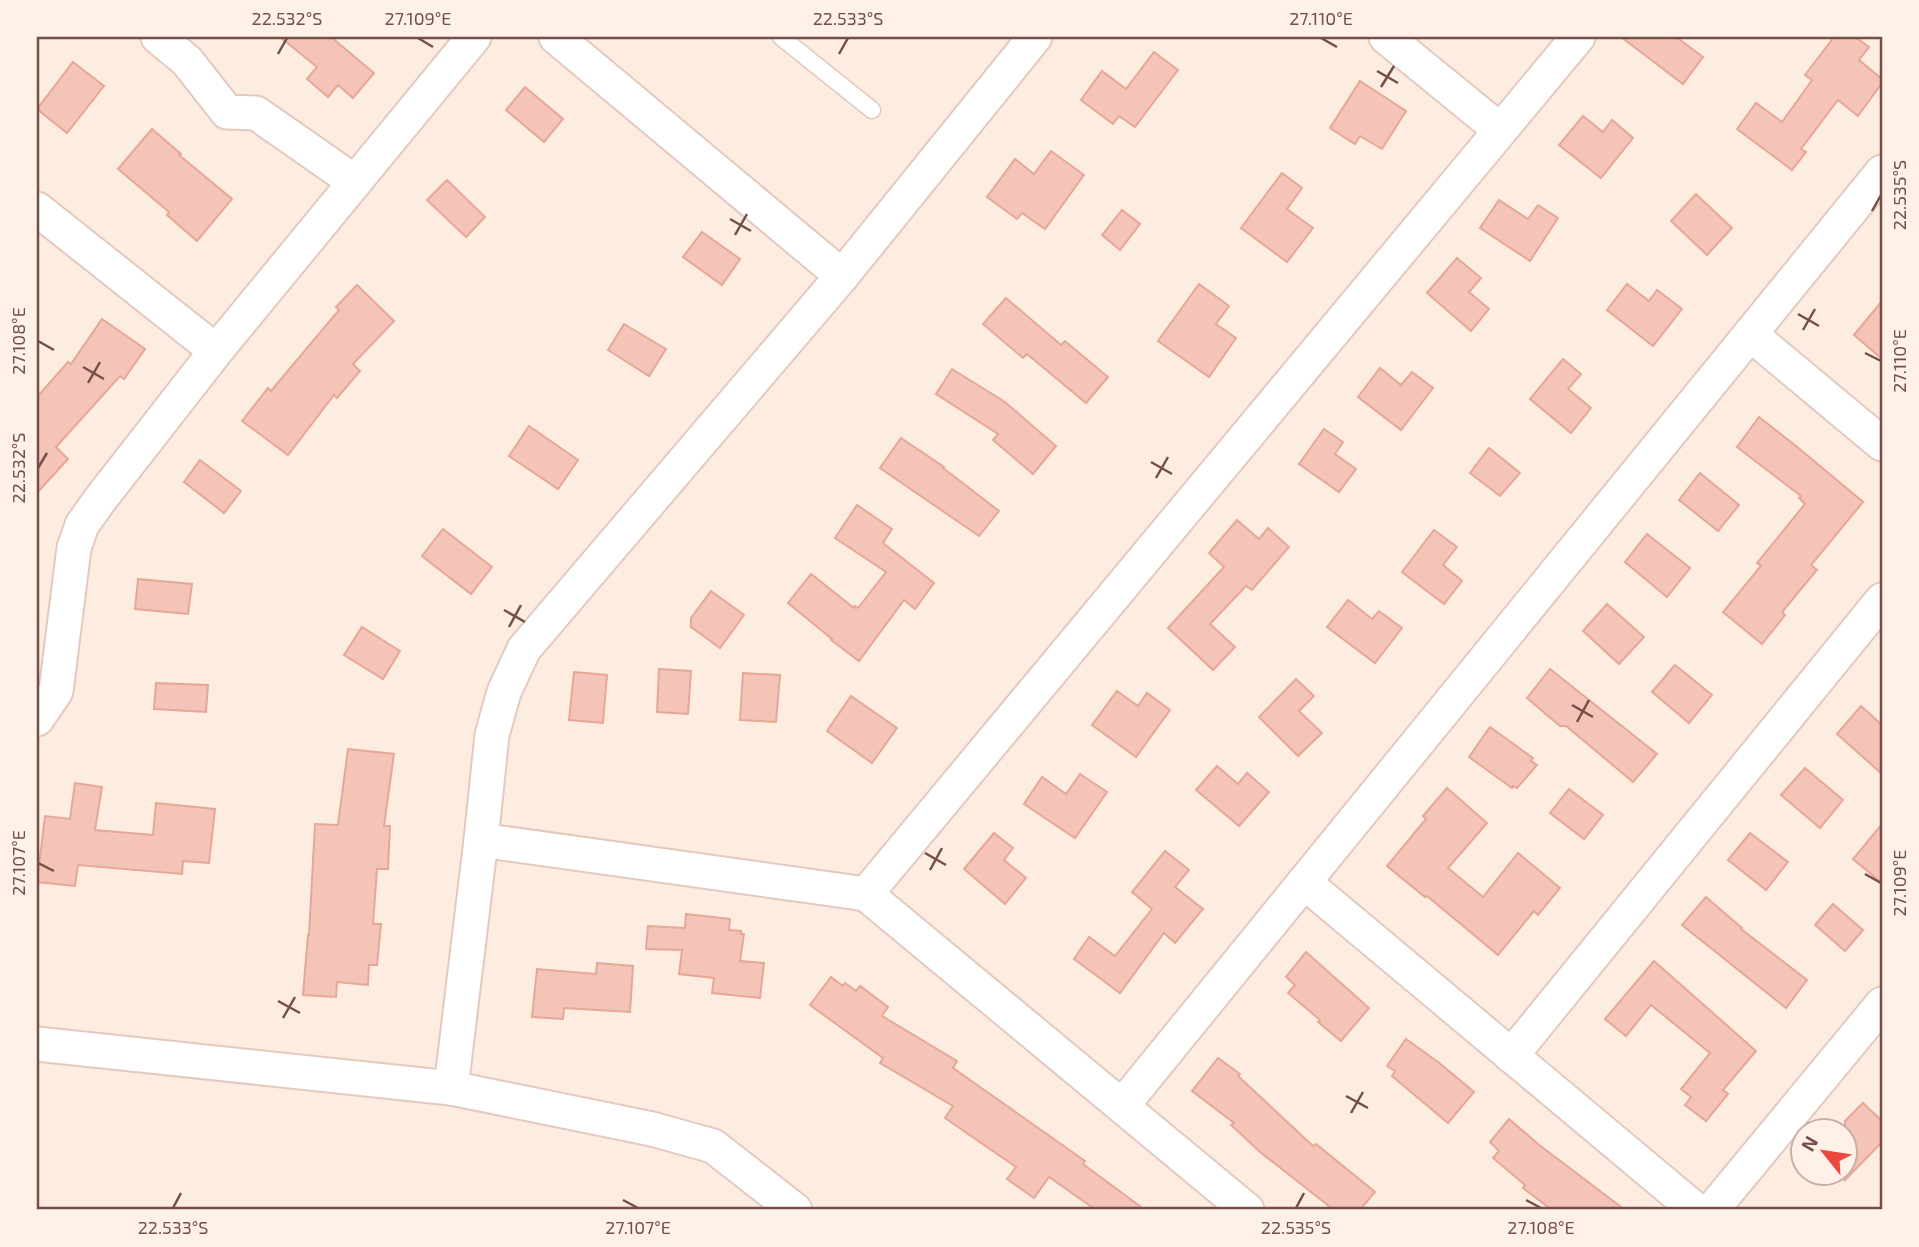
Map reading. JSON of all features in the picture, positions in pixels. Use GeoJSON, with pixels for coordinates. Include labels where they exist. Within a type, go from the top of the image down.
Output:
{"type":"FeatureCollection","features":[{"type":"Feature","properties":{"kind":"street"},"geometry":{"type":"LineString","coordinates":[[158,37],[187,61],[227,112],[256,113],[355,182]]}},
{"type":"Feature","properties":{"kind":"street"},"geometry":{"type":"LineString","coordinates":[[37,719],[56,691],[74,548],[82,525],[216,351],[474,37]]}},
{"type":"Feature","properties":{"kind":"street"},"geometry":{"type":"LineString","coordinates":[[451,1088],[492,735],[503,692],[524,649],[842,276],[1035,37]]}},
{"type":"Feature","properties":{"kind":"street"},"geometry":{"type":"LineString","coordinates":[[1386,37],[1500,130]]}},
{"type":"Feature","properties":{"kind":"street"},"geometry":{"type":"LineString","coordinates":[[866,894],[1578,37]]}},
{"type":"Feature","properties":{"kind":"street"},"geometry":{"type":"LineString","coordinates":[[564,39],[842,276]]}},
{"type":"Feature","properties":{"kind":"street"},"geometry":{"type":"LineString","coordinates":[[1122,1106],[1882,172]]}},
{"type":"Feature","properties":{"kind":"street"},"geometry":{"type":"LineString","coordinates":[[37,209],[216,351]]}},
{"type":"Feature","properties":{"kind":"street"},"geometry":{"type":"LineString","coordinates":[[1750,334],[1882,444]]}},
{"type":"Feature","properties":{"kind":"street"},"geometry":{"type":"LineString","coordinates":[[1511,1056],[1882,600]]}},
{"type":"Feature","properties":{"kind":"street"},"geometry":{"type":"LineString","coordinates":[[481,839],[866,894],[1247,1210]]}},
{"type":"Feature","properties":{"kind":"street"},"geometry":{"type":"LineString","coordinates":[[1304,882],[1696,1210]]}},
{"type":"Feature","properties":{"kind":"street"},"geometry":{"type":"LineString","coordinates":[[1712,1210],[1882,1004]]}},
{"type":"Feature","properties":{"kind":"street"},"geometry":{"type":"LineString","coordinates":[[37,1044],[451,1088],[652,1129],[713,1146],[794,1210]]}},
{"type":"Feature","properties":{"kind":"lane"},"geometry":{"type":"LineString","coordinates":[[781,37],[872,110]]}},
{"type":"Feature","properties":{"kind":"building"},"geometry":{"type":"Polygon","coordinates":[[[280,37],[331,37],[374,73],[353,98],[338,85],[328,97],[307,79],[317,67],[280,37]]]}},
{"type":"Feature","properties":{"kind":"building"},"geometry":{"type":"Polygon","coordinates":[[[1621,37],[1676,37],[1703,57],[1683,84],[1621,37]]]}},
{"type":"Feature","properties":{"kind":"building"},"geometry":{"type":"Polygon","coordinates":[[[1834,37],[1855,37],[1869,47],[1859,60],[1882,79],[1882,83],[1858,116],[1838,100],[1801,149],[1806,152],[1792,170],[1737,129],[1756,103],[1782,122],[1812,80],[1805,75],[1834,37]]]}},
{"type":"Feature","properties":{"kind":"building"},"geometry":{"type":"Polygon","coordinates":[[[1154,52],[1178,70],[1135,127],[1119,116],[1113,124],[1081,100],[1102,71],[1126,89],[1154,52]]]}},
{"type":"Feature","properties":{"kind":"building"},"geometry":{"type":"Polygon","coordinates":[[[73,62],[104,86],[67,133],[37,109],[73,62]]]}},
{"type":"Feature","properties":{"kind":"building"},"geometry":{"type":"Polygon","coordinates":[[[1360,81],[1406,111],[1382,149],[1360,136],[1355,144],[1330,128],[1360,81]]]}},
{"type":"Feature","properties":{"kind":"building"},"geometry":{"type":"Polygon","coordinates":[[[525,87],[563,119],[544,142],[506,110],[525,87]]]}},
{"type":"Feature","properties":{"kind":"building"},"geometry":{"type":"Polygon","coordinates":[[[1583,116],[1603,132],[1612,120],[1633,138],[1601,178],[1559,145],[1583,116]]]}},
{"type":"Feature","properties":{"kind":"building"},"geometry":{"type":"Polygon","coordinates":[[[152,129],[232,199],[197,241],[167,215],[169,212],[118,169],[152,129]]]}},
{"type":"Feature","properties":{"kind":"building"},"geometry":{"type":"Polygon","coordinates":[[[1051,151],[1084,175],[1045,229],[1022,213],[1017,219],[987,197],[1015,159],[1034,174],[1051,151]]]}},
{"type":"Feature","properties":{"kind":"building"},"geometry":{"type":"Polygon","coordinates":[[[1282,173],[1302,188],[1287,209],[1313,228],[1287,262],[1241,228],[1282,173]]]}},
{"type":"Feature","properties":{"kind":"building"},"geometry":{"type":"Polygon","coordinates":[[[447,180],[485,217],[466,237],[427,200],[447,180]]]}},
{"type":"Feature","properties":{"kind":"building"},"geometry":{"type":"Polygon","coordinates":[[[1696,194],[1732,228],[1707,255],[1671,221],[1696,194]]]}},
{"type":"Feature","properties":{"kind":"building"},"geometry":{"type":"Polygon","coordinates":[[[1499,200],[1528,219],[1538,205],[1558,218],[1530,261],[1480,228],[1499,200]]]}},
{"type":"Feature","properties":{"kind":"building"},"geometry":{"type":"Polygon","coordinates":[[[1122,210],[1140,224],[1120,250],[1102,235],[1122,210]]]}},
{"type":"Feature","properties":{"kind":"building"},"geometry":{"type":"Polygon","coordinates":[[[702,232],[740,259],[722,285],[683,257],[702,232]]]}},
{"type":"Feature","properties":{"kind":"building"},"geometry":{"type":"Polygon","coordinates":[[[1457,258],[1481,278],[1469,292],[1489,309],[1471,331],[1427,293],[1457,258]]]}},
{"type":"Feature","properties":{"kind":"building"},"geometry":{"type":"Polygon","coordinates":[[[1199,284],[1229,306],[1216,324],[1236,338],[1209,377],[1158,341],[1199,284]]]}},
{"type":"Feature","properties":{"kind":"building"},"geometry":{"type":"Polygon","coordinates":[[[1627,284],[1649,301],[1657,290],[1682,309],[1653,346],[1607,310],[1627,284]]]}},
{"type":"Feature","properties":{"kind":"building"},"geometry":{"type":"Polygon","coordinates":[[[357,285],[394,321],[353,364],[360,371],[337,398],[334,395],[288,455],[242,421],[268,388],[271,391],[339,310],[336,307],[357,285]]]}},
{"type":"Feature","properties":{"kind":"building"},"geometry":{"type":"Polygon","coordinates":[[[1006,298],[1061,345],[1065,341],[1108,377],[1086,403],[1027,354],[1023,358],[983,324],[1006,298]]]}},
{"type":"Feature","properties":{"kind":"building"},"geometry":{"type":"Polygon","coordinates":[[[1882,301],[1882,359],[1854,335],[1882,301]]]}},
{"type":"Feature","properties":{"kind":"building"},"geometry":{"type":"Polygon","coordinates":[[[102,319],[145,349],[124,379],[120,376],[56,447],[68,459],[37,493],[37,397],[68,362],[71,364],[102,319]]]}},
{"type":"Feature","properties":{"kind":"building"},"geometry":{"type":"Polygon","coordinates":[[[624,324],[666,349],[649,376],[608,350],[624,324]]]}},
{"type":"Feature","properties":{"kind":"building"},"geometry":{"type":"Polygon","coordinates":[[[1563,359],[1581,374],[1568,389],[1591,408],[1571,433],[1530,399],[1563,359]]]}},
{"type":"Feature","properties":{"kind":"building"},"geometry":{"type":"Polygon","coordinates":[[[1380,368],[1401,385],[1412,372],[1433,388],[1401,430],[1358,397],[1380,368]]]}},
{"type":"Feature","properties":{"kind":"building"},"geometry":{"type":"Polygon","coordinates":[[[952,369],[1005,402],[1056,446],[1033,474],[993,440],[998,434],[936,394],[952,369]]]}},
{"type":"Feature","properties":{"kind":"building"},"geometry":{"type":"Polygon","coordinates":[[[1759,417],[1863,502],[1811,565],[1817,570],[1782,612],[1785,615],[1762,644],[1723,612],[1761,566],[1757,563],[1805,504],[1799,498],[1801,496],[1737,447],[1759,417]]]}},
{"type":"Feature","properties":{"kind":"building"},"geometry":{"type":"Polygon","coordinates":[[[529,426],[578,460],[558,489],[509,456],[529,426]]]}},
{"type":"Feature","properties":{"kind":"building"},"geometry":{"type":"Polygon","coordinates":[[[1324,429],[1343,442],[1335,454],[1356,469],[1339,492],[1299,464],[1324,429]]]}},
{"type":"Feature","properties":{"kind":"building"},"geometry":{"type":"Polygon","coordinates":[[[901,438],[944,467],[999,511],[979,536],[880,468],[901,438]]]}},
{"type":"Feature","properties":{"kind":"building"},"geometry":{"type":"Polygon","coordinates":[[[1489,448],[1520,473],[1500,496],[1470,473],[1489,448]]]}},
{"type":"Feature","properties":{"kind":"building"},"geometry":{"type":"Polygon","coordinates":[[[200,460],[241,491],[224,513],[184,482],[200,460]]]}},
{"type":"Feature","properties":{"kind":"building"},"geometry":{"type":"Polygon","coordinates":[[[1700,473],[1739,505],[1718,531],[1679,500],[1700,473]]]}},
{"type":"Feature","properties":{"kind":"building"},"geometry":{"type":"Polygon","coordinates":[[[857,505],[892,529],[883,543],[934,583],[915,609],[904,600],[859,661],[788,603],[811,574],[854,608],[858,608],[886,572],[835,538],[857,505]]]}},
{"type":"Feature","properties":{"kind":"building"},"geometry":{"type":"Polygon","coordinates":[[[1237,520],[1259,539],[1268,528],[1289,547],[1252,590],[1246,586],[1210,624],[1235,647],[1213,670],[1168,628],[1224,567],[1209,553],[1237,520]]]}},
{"type":"Feature","properties":{"kind":"building"},"geometry":{"type":"Polygon","coordinates":[[[443,529],[492,567],[471,594],[422,556],[443,529]]]}},
{"type":"Feature","properties":{"kind":"building"},"geometry":{"type":"Polygon","coordinates":[[[1434,530],[1457,547],[1443,565],[1462,581],[1444,604],[1402,572],[1434,530]]]}},
{"type":"Feature","properties":{"kind":"building"},"geometry":{"type":"Polygon","coordinates":[[[1647,534],[1690,568],[1667,597],[1625,562],[1647,534]]]}},
{"type":"Feature","properties":{"kind":"building"},"geometry":{"type":"Polygon","coordinates":[[[138,579],[192,584],[188,614],[135,609],[138,579]]]}},
{"type":"Feature","properties":{"kind":"building"},"geometry":{"type":"Polygon","coordinates":[[[711,591],[744,615],[720,648],[691,627],[691,618],[711,591]]]}},
{"type":"Feature","properties":{"kind":"building"},"geometry":{"type":"Polygon","coordinates":[[[1348,600],[1372,619],[1379,611],[1402,628],[1375,663],[1327,627],[1348,600]]]}},
{"type":"Feature","properties":{"kind":"building"},"geometry":{"type":"Polygon","coordinates":[[[1607,604],[1644,637],[1619,664],[1583,631],[1607,604]]]}},
{"type":"Feature","properties":{"kind":"building"},"geometry":{"type":"Polygon","coordinates":[[[362,627],[400,651],[383,679],[344,655],[362,627]]]}},
{"type":"Feature","properties":{"kind":"building"},"geometry":{"type":"Polygon","coordinates":[[[1675,665],[1712,695],[1689,723],[1652,692],[1675,665]]]}},
{"type":"Feature","properties":{"kind":"building"},"geometry":{"type":"Polygon","coordinates":[[[659,669],[691,671],[688,714],[657,712],[659,669]]]}},
{"type":"Feature","properties":{"kind":"building"},"geometry":{"type":"Polygon","coordinates":[[[1550,669],[1657,754],[1633,782],[1566,726],[1560,726],[1527,698],[1550,669]]]}},
{"type":"Feature","properties":{"kind":"building"},"geometry":{"type":"Polygon","coordinates":[[[574,672],[607,675],[603,723],[569,720],[574,672]]]}},
{"type":"Feature","properties":{"kind":"building"},"geometry":{"type":"Polygon","coordinates":[[[743,673],[780,675],[776,722],[740,720],[743,673]]]}},
{"type":"Feature","properties":{"kind":"building"},"geometry":{"type":"Polygon","coordinates":[[[1296,679],[1314,696],[1299,711],[1322,733],[1298,756],[1259,717],[1296,679]]]}},
{"type":"Feature","properties":{"kind":"building"},"geometry":{"type":"Polygon","coordinates":[[[156,683],[208,685],[206,712],[154,709],[156,683]]]}},
{"type":"Feature","properties":{"kind":"building"},"geometry":{"type":"Polygon","coordinates":[[[1117,691],[1138,706],[1147,693],[1170,710],[1136,757],[1092,725],[1117,691]]]}},
{"type":"Feature","properties":{"kind":"building"},"geometry":{"type":"Polygon","coordinates":[[[851,696],[897,728],[872,763],[827,731],[851,696]]]}},
{"type":"Feature","properties":{"kind":"building"},"geometry":{"type":"Polygon","coordinates":[[[1861,706],[1882,725],[1882,774],[1837,734],[1861,706]]]}},
{"type":"Feature","properties":{"kind":"building"},"geometry":{"type":"Polygon","coordinates":[[[1490,727],[1533,758],[1531,761],[1537,765],[1517,788],[1512,788],[1469,757],[1490,727]]]}},
{"type":"Feature","properties":{"kind":"building"},"geometry":{"type":"Polygon","coordinates":[[[348,749],[394,754],[384,826],[390,826],[388,869],[377,869],[373,924],[381,924],[377,965],[369,965],[368,985],[337,982],[336,997],[303,995],[315,824],[338,825],[348,749]]]}},
{"type":"Feature","properties":{"kind":"building"},"geometry":{"type":"Polygon","coordinates":[[[1217,766],[1238,784],[1247,773],[1269,792],[1239,826],[1196,790],[1217,766]]]}},
{"type":"Feature","properties":{"kind":"building"},"geometry":{"type":"Polygon","coordinates":[[[1805,768],[1843,800],[1820,828],[1781,795],[1805,768]]]}},
{"type":"Feature","properties":{"kind":"building"},"geometry":{"type":"Polygon","coordinates":[[[1080,774],[1107,792],[1075,838],[1024,804],[1042,777],[1066,794],[1080,774]]]}},
{"type":"Feature","properties":{"kind":"building"},"geometry":{"type":"Polygon","coordinates":[[[75,783],[102,787],[95,830],[153,835],[156,803],[215,809],[209,863],[183,861],[182,874],[78,865],[75,886],[37,882],[45,816],[70,819],[75,783]]]}},
{"type":"Feature","properties":{"kind":"building"},"geometry":{"type":"Polygon","coordinates":[[[1447,788],[1487,823],[1448,868],[1483,897],[1518,853],[1560,888],[1538,915],[1534,911],[1498,955],[1387,866],[1426,819],[1423,816],[1447,788]]]}},
{"type":"Feature","properties":{"kind":"building"},"geometry":{"type":"Polygon","coordinates":[[[1569,789],[1603,815],[1584,839],[1550,813],[1569,789]]]}},
{"type":"Feature","properties":{"kind":"building"},"geometry":{"type":"Polygon","coordinates":[[[1882,824],[1882,883],[1853,859],[1882,824]]]}},
{"type":"Feature","properties":{"kind":"building"},"geometry":{"type":"Polygon","coordinates":[[[994,833],[1013,848],[1004,860],[1026,878],[1005,904],[964,869],[994,833]]]}},
{"type":"Feature","properties":{"kind":"building"},"geometry":{"type":"Polygon","coordinates":[[[1750,833],[1788,862],[1766,890],[1728,860],[1750,833]]]}},
{"type":"Feature","properties":{"kind":"building"},"geometry":{"type":"Polygon","coordinates":[[[1165,851],[1189,870],[1175,887],[1203,909],[1175,943],[1164,933],[1120,993],[1074,959],[1089,937],[1115,956],[1152,909],[1132,892],[1165,851]]]}},
{"type":"Feature","properties":{"kind":"building"},"geometry":{"type":"Polygon","coordinates":[[[1706,897],[1741,929],[1807,980],[1786,1008],[1682,925],[1706,897]]]}},
{"type":"Feature","properties":{"kind":"building"},"geometry":{"type":"Polygon","coordinates":[[[1833,904],[1863,930],[1845,951],[1815,925],[1833,904]]]}},
{"type":"Feature","properties":{"kind":"building"},"geometry":{"type":"Polygon","coordinates":[[[686,914],[730,919],[729,930],[741,931],[741,934],[744,934],[740,961],[764,963],[760,998],[712,993],[714,978],[679,974],[682,950],[646,949],[648,926],[685,928],[686,914]]]}},
{"type":"Feature","properties":{"kind":"building"},"geometry":{"type":"Polygon","coordinates":[[[1306,952],[1369,1008],[1341,1041],[1288,993],[1295,985],[1286,977],[1306,952]]]}},
{"type":"Feature","properties":{"kind":"building"},"geometry":{"type":"Polygon","coordinates":[[[1654,961],[1756,1051],[1723,1090],[1728,1094],[1706,1121],[1685,1105],[1691,1097],[1681,1089],[1710,1053],[1651,1005],[1626,1036],[1605,1019],[1654,961]]]}},
{"type":"Feature","properties":{"kind":"building"},"geometry":{"type":"Polygon","coordinates":[[[597,963],[633,966],[630,1012],[564,1008],[563,1019],[532,1017],[537,969],[596,974],[597,963]]]}},
{"type":"Feature","properties":{"kind":"building"},"geometry":{"type":"Polygon","coordinates":[[[831,977],[856,991],[860,986],[888,1007],[882,1016],[957,1061],[953,1068],[1085,1161],[1083,1164],[1145,1210],[1096,1210],[1049,1177],[1034,1198],[1007,1179],[1016,1167],[945,1118],[953,1106],[880,1063],[883,1058],[810,1005],[831,977]]]}},
{"type":"Feature","properties":{"kind":"building"},"geometry":{"type":"Polygon","coordinates":[[[1406,1039],[1474,1092],[1448,1123],[1392,1076],[1395,1071],[1387,1066],[1406,1039]]]}},
{"type":"Feature","properties":{"kind":"building"},"geometry":{"type":"Polygon","coordinates":[[[1218,1058],[1240,1074],[1238,1076],[1313,1146],[1316,1144],[1375,1192],[1360,1210],[1334,1210],[1260,1152],[1231,1125],[1234,1123],[1192,1091],[1218,1058]]]}},
{"type":"Feature","properties":{"kind":"building"},"geometry":{"type":"Polygon","coordinates":[[[1863,1103],[1882,1121],[1882,1142],[1860,1165],[1860,1118],[1848,1118],[1863,1103]]]}},
{"type":"Feature","properties":{"kind":"building"},"geometry":{"type":"Polygon","coordinates":[[[1509,1119],[1625,1210],[1552,1210],[1523,1188],[1525,1185],[1493,1158],[1499,1151],[1490,1142],[1509,1119]]]}}]}
